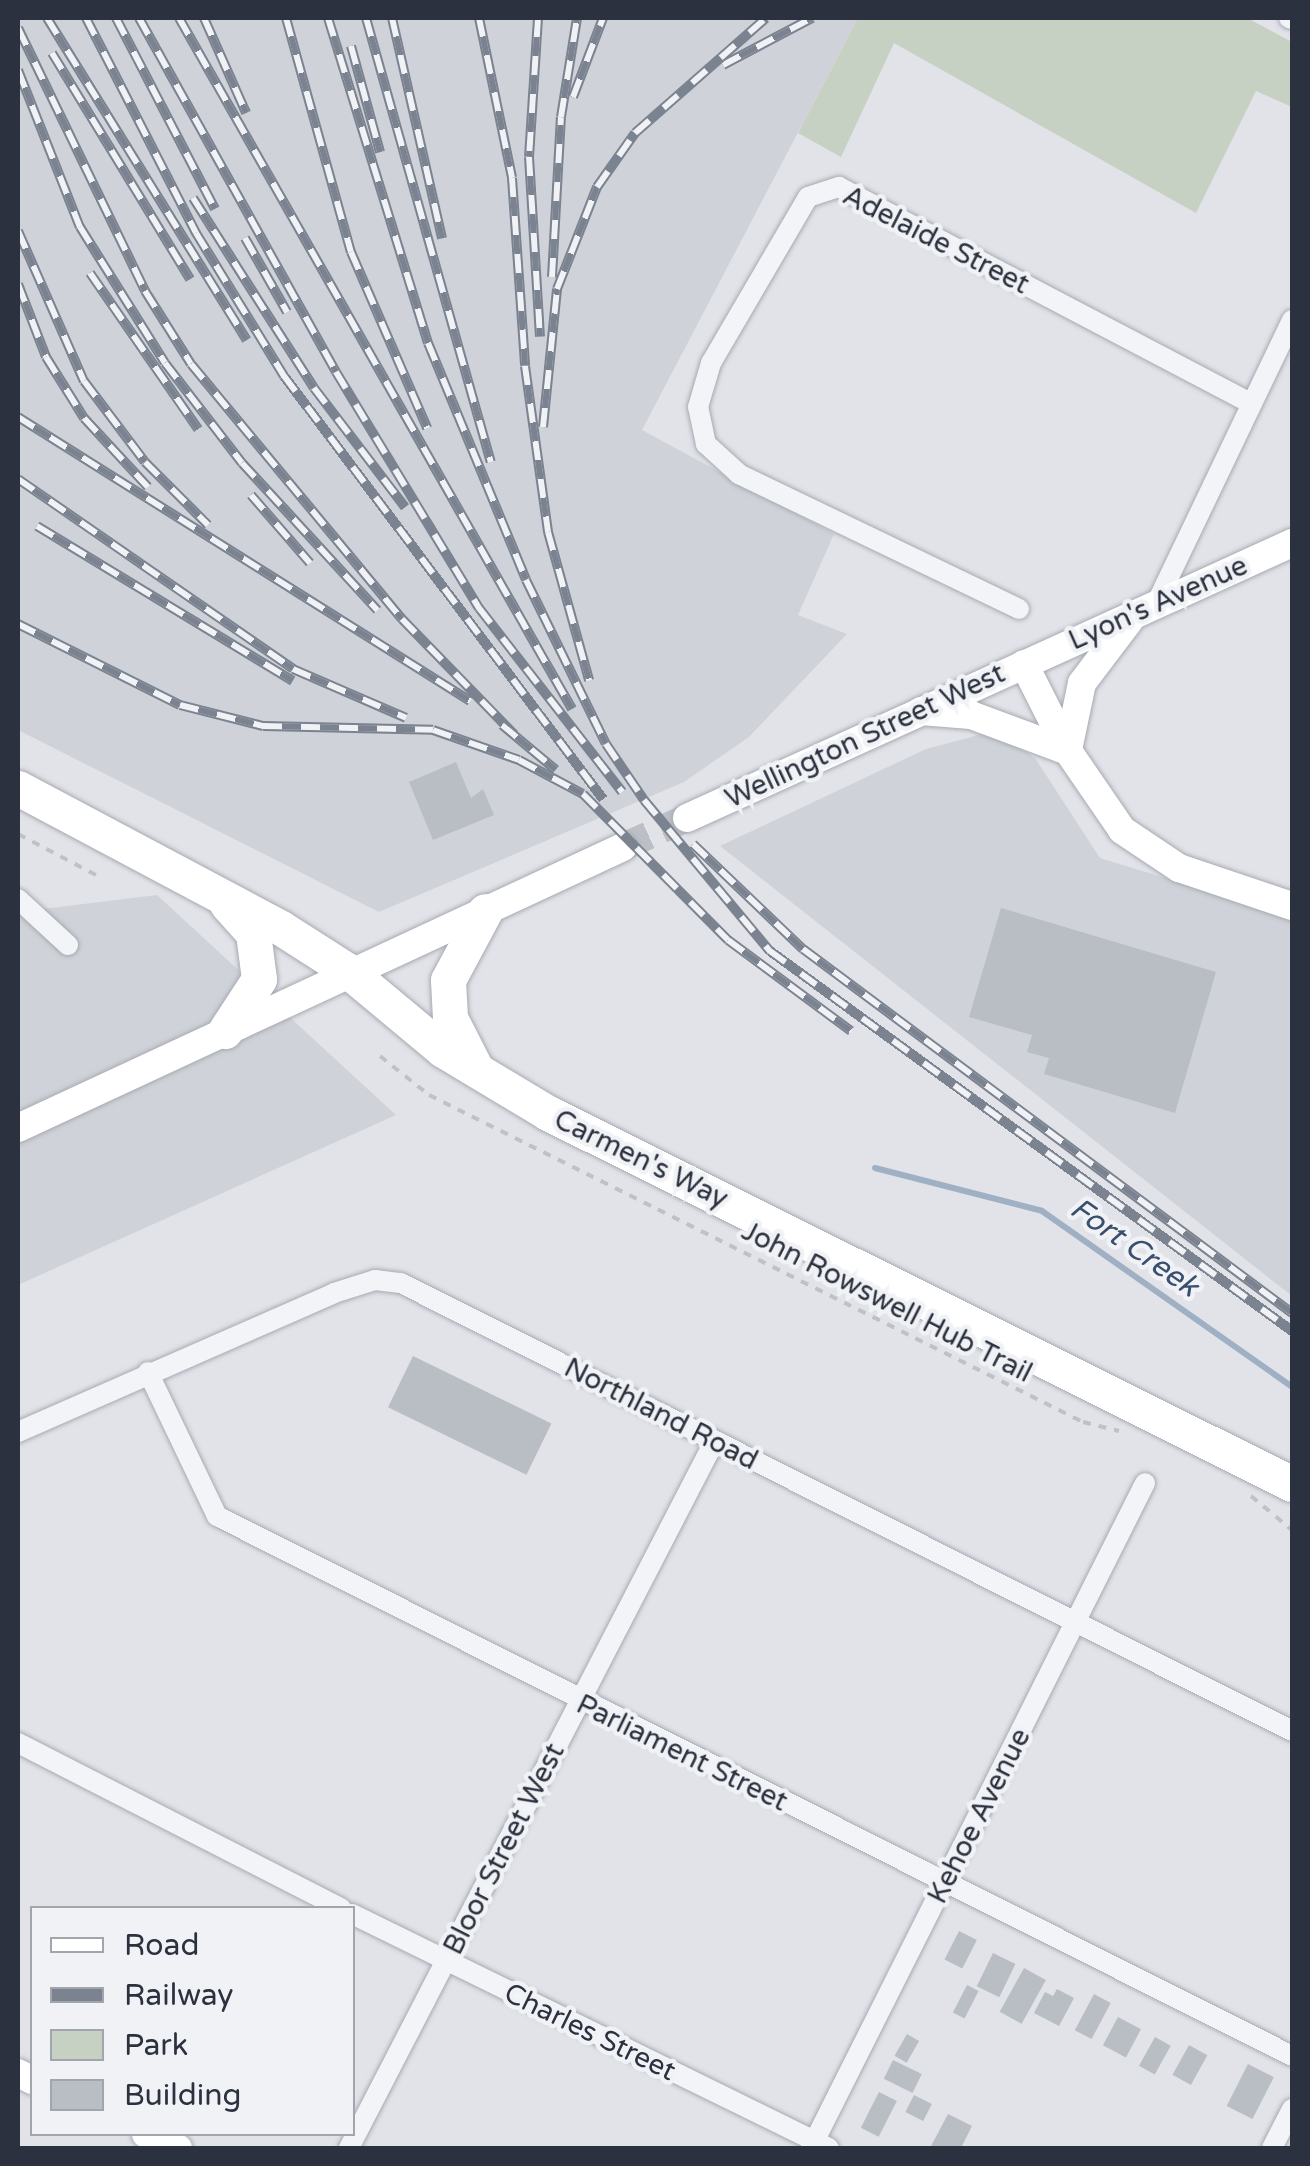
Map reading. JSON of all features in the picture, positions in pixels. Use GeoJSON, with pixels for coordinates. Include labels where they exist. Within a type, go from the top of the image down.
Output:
{"type":"FeatureCollection","features":[{"type":"Feature","properties":{"kind":"highway","name":"Carmen's Way"},"geometry":{"type":"LineString","coordinates":[[18,788],[213,889],[347,970],[479,1071],[1292,1484]]}},
{"type":"Feature","properties":{"kind":"highway"},"geometry":{"type":"LineString","coordinates":[[213,889],[258,948],[259,980],[225,1031]]}},
{"type":"Feature","properties":{"kind":"highway"},"geometry":{"type":"LineString","coordinates":[[479,1071],[450,1018],[448,980],[485,911]]}},
{"type":"Feature","properties":{"kind":"main road","name":"Lyon's Avenue"},"geometry":{"type":"LineString","coordinates":[[1024,664],[1292,543]]}},
{"type":"Feature","properties":{"kind":"main road"},"geometry":{"type":"LineString","coordinates":[[919,711],[971,715],[1068,752],[1082,683],[1145,609]]}},
{"type":"Feature","properties":{"kind":"main road","name":"Wellington Street West"},"geometry":{"type":"LineString","coordinates":[[686,818],[1024,664],[1068,752],[1122,830],[1178,868],[1292,906]]}},
{"type":"Feature","properties":{"kind":"main road"},"geometry":{"type":"LineString","coordinates":[[18,1128],[347,970],[624,847]]}},
{"type":"Feature","properties":{"kind":"main road"},"geometry":{"type":"LineString","coordinates":[[151,2136],[178,2148]]}},
{"type":"Feature","properties":{"kind":"street","name":"Adelaide Street"},"geometry":{"type":"LineString","coordinates":[[1019,609],[738,474],[706,444],[698,408],[712,363],[808,197],[839,187],[1250,402]]}},
{"type":"Feature","properties":{"kind":"street"},"geometry":{"type":"LineString","coordinates":[[1145,609],[1292,320]]}},
{"type":"Feature","properties":{"kind":"street"},"geometry":{"type":"LineString","coordinates":[[18,899],[68,946]]}},
{"type":"Feature","properties":{"kind":"street","name":"Northland Road"},"geometry":{"type":"LineString","coordinates":[[18,1432],[334,1293],[388,1281],[439,1298],[714,1442],[1292,1730]]}},
{"type":"Feature","properties":{"kind":"street","name":"Parliament Street"},"geometry":{"type":"LineString","coordinates":[[148,1372],[217,1516],[578,1703],[946,1881],[1292,2056]]}},
{"type":"Feature","properties":{"kind":"street","name":"Bloor Street West"},"geometry":{"type":"LineString","coordinates":[[349,2148],[714,1442]]}},
{"type":"Feature","properties":{"kind":"street","name":"Kehoe Avenue"},"geometry":{"type":"LineString","coordinates":[[818,2146],[1146,1483]]}},
{"type":"Feature","properties":{"kind":"street"},"geometry":{"type":"LineString","coordinates":[[18,1743],[337,1906]]}},
{"type":"Feature","properties":{"kind":"street","name":"Charles Street"},"geometry":{"type":"LineString","coordinates":[[355,1916],[818,2146]]}},
{"type":"Feature","properties":{"kind":"street"},"geometry":{"type":"LineString","coordinates":[[1272,2148],[1292,2109]]}},
{"type":"Feature","properties":{"kind":"path"},"geometry":{"type":"LineString","coordinates":[[18,834],[96,875]]}},
{"type":"Feature","properties":{"kind":"path","name":"John Rowswell Hub Trail"},"geometry":{"type":"LineString","coordinates":[[380,1056],[429,1095],[1083,1422],[1119,1431]]}},
{"type":"Feature","properties":{"kind":"path"},"geometry":{"type":"LineString","coordinates":[[1251,1496],[1292,1530]]}},
{"type":"Feature","properties":{"kind":"shaded area"},"geometry":{"type":"Polygon","coordinates":[[[18,18],[858,18],[642,430],[834,534],[798,615],[847,634],[749,737],[684,782],[379,912],[18,730],[18,18]]]}},
{"type":"Feature","properties":{"kind":"shaded area"},"geometry":{"type":"Polygon","coordinates":[[[994,731],[1035,758],[1100,858],[1292,917],[1292,1296],[720,846],[926,749],[994,731]]]}},
{"type":"Feature","properties":{"kind":"shaded area"},"geometry":{"type":"Polygon","coordinates":[[[157,895],[396,1115],[18,1285],[18,902],[34,910],[157,895]]]}},
{"type":"Feature","properties":{"kind":"green space"},"geometry":{"type":"Polygon","coordinates":[[[858,18],[1247,18],[1292,42],[1292,107],[1256,91],[1196,213],[894,43],[841,157],[798,133],[858,18]]]}},
{"type":"Feature","properties":{"kind":"building"},"geometry":{"type":"Polygon","coordinates":[[[456,762],[471,798],[483,789],[494,815],[433,840],[409,782],[456,762]]]}},
{"type":"Feature","properties":{"kind":"building"},"geometry":{"type":"Polygon","coordinates":[[[1001,908],[1216,972],[1175,1113],[1044,1074],[1049,1058],[1027,1052],[1032,1035],[969,1017],[1001,908]]]}},
{"type":"Feature","properties":{"kind":"building"},"geometry":{"type":"Polygon","coordinates":[[[413,1356],[551,1424],[526,1475],[388,1407],[413,1356]]]}},
{"type":"Feature","properties":{"kind":"building"},"geometry":{"type":"Polygon","coordinates":[[[959,1931],[977,1940],[962,1969],[944,1960],[959,1931]]]}},
{"type":"Feature","properties":{"kind":"building"},"geometry":{"type":"Polygon","coordinates":[[[993,1953],[1015,1964],[999,1997],[977,1986],[993,1953]]]}},
{"type":"Feature","properties":{"kind":"building"},"geometry":{"type":"Polygon","coordinates":[[[1024,1968],[1046,1980],[1022,2024],[1000,2012],[1024,1968]]]}},
{"type":"Feature","properties":{"kind":"building"},"geometry":{"type":"Polygon","coordinates":[[[967,1985],[979,1991],[965,2019],[953,2013],[967,1985]]]}},
{"type":"Feature","properties":{"kind":"building"},"geometry":{"type":"Polygon","coordinates":[[[1057,1989],[1074,1998],[1059,2026],[1034,2013],[1045,1992],[1053,1996],[1057,1989]]]}},
{"type":"Feature","properties":{"kind":"building"},"geometry":{"type":"Polygon","coordinates":[[[1094,1994],[1111,2003],[1092,2039],[1075,2030],[1094,1994]]]}},
{"type":"Feature","properties":{"kind":"building"},"geometry":{"type":"Polygon","coordinates":[[[1118,2017],[1141,2029],[1126,2057],[1103,2045],[1118,2017]]]}},
{"type":"Feature","properties":{"kind":"building"},"geometry":{"type":"Polygon","coordinates":[[[907,2034],[919,2041],[907,2063],[895,2056],[907,2034]]]}},
{"type":"Feature","properties":{"kind":"building"},"geometry":{"type":"Polygon","coordinates":[[[1155,2037],[1171,2046],[1155,2075],[1139,2066],[1155,2037]]]}},
{"type":"Feature","properties":{"kind":"building"},"geometry":{"type":"Polygon","coordinates":[[[1189,2045],[1207,2055],[1191,2085],[1173,2075],[1189,2045]]]}},
{"type":"Feature","properties":{"kind":"building"},"geometry":{"type":"Polygon","coordinates":[[[893,2060],[922,2074],[913,2093],[884,2079],[893,2060]]]}},
{"type":"Feature","properties":{"kind":"building"},"geometry":{"type":"Polygon","coordinates":[[[1248,2064],[1274,2077],[1253,2119],[1227,2106],[1248,2064]]]}},
{"type":"Feature","properties":{"kind":"building"},"geometry":{"type":"Polygon","coordinates":[[[879,2092],[897,2101],[879,2137],[861,2128],[879,2092]]]}},
{"type":"Feature","properties":{"kind":"building"},"geometry":{"type":"Polygon","coordinates":[[[914,2095],[932,2104],[923,2121],[905,2112],[914,2095]]]}},
{"type":"Feature","properties":{"kind":"building"},"geometry":{"type":"Polygon","coordinates":[[[948,2114],[972,2126],[961,2148],[930,2148],[948,2114]]]}},
{"type":"Feature","properties":{"kind":"waterway","name":"Fort Creek"},"geometry":{"type":"LineString","coordinates":[[875,1168],[1042,1211],[1292,1387]]}},
{"type":"Feature","properties":{"kind":"tunnel"},"geometry":{"type":"LineString","coordinates":[[623,847],[687,818]]}},
{"type":"Feature","properties":{"kind":"railway"},"geometry":{"type":"LineString","coordinates":[[47,18],[247,340]]}},
{"type":"Feature","properties":{"kind":"railway"},"geometry":{"type":"LineString","coordinates":[[86,18],[196,233],[284,376],[603,799]]}},
{"type":"Feature","properties":{"kind":"railway"},"geometry":{"type":"LineString","coordinates":[[116,18],[215,209]]}},
{"type":"Feature","properties":{"kind":"railway"},"geometry":{"type":"LineString","coordinates":[[139,18],[336,372],[479,608],[622,792]]}},
{"type":"Feature","properties":{"kind":"railway"},"geometry":{"type":"LineString","coordinates":[[179,18],[572,709]]}},
{"type":"Feature","properties":{"kind":"railway"},"geometry":{"type":"LineString","coordinates":[[204,18],[246,113]]}},
{"type":"Feature","properties":{"kind":"railway"},"geometry":{"type":"LineString","coordinates":[[286,18],[351,252],[427,428]]}},
{"type":"Feature","properties":{"kind":"railway"},"geometry":{"type":"LineString","coordinates":[[328,18],[428,343],[526,580],[606,744],[644,800],[770,951],[1292,1331]]}},
{"type":"Feature","properties":{"kind":"railway"},"geometry":{"type":"LineString","coordinates":[[366,18],[491,462]]}},
{"type":"Feature","properties":{"kind":"railway"},"geometry":{"type":"LineString","coordinates":[[392,18],[442,238]]}},
{"type":"Feature","properties":{"kind":"railway"},"geometry":{"type":"LineString","coordinates":[[479,18],[512,178],[525,366],[548,532],[589,680]]}},
{"type":"Feature","properties":{"kind":"railway"},"geometry":{"type":"LineString","coordinates":[[538,18],[529,157],[540,337]]}},
{"type":"Feature","properties":{"kind":"railway"},"geometry":{"type":"LineString","coordinates":[[552,277],[561,117],[577,18]]}},
{"type":"Feature","properties":{"kind":"railway"},"geometry":{"type":"LineString","coordinates":[[573,97],[603,18]]}},
{"type":"Feature","properties":{"kind":"railway"},"geometry":{"type":"LineString","coordinates":[[543,427],[557,289],[597,187],[635,133],[766,18]]}},
{"type":"Feature","properties":{"kind":"railway"},"geometry":{"type":"LineString","coordinates":[[723,65],[812,18]]}},
{"type":"Feature","properties":{"kind":"railway"},"geometry":{"type":"LineString","coordinates":[[18,28],[145,291],[191,364],[402,619],[514,734]]}},
{"type":"Feature","properties":{"kind":"railway"},"geometry":{"type":"LineString","coordinates":[[351,46],[380,152]]}},
{"type":"Feature","properties":{"kind":"railway"},"geometry":{"type":"LineString","coordinates":[[52,53],[190,279]]}},
{"type":"Feature","properties":{"kind":"railway"},"geometry":{"type":"LineString","coordinates":[[18,70],[80,227],[165,363],[242,463],[377,610]]}},
{"type":"Feature","properties":{"kind":"railway"},"geometry":{"type":"LineString","coordinates":[[193,198],[314,388],[405,507]]}},
{"type":"Feature","properties":{"kind":"railway"},"geometry":{"type":"LineString","coordinates":[[18,231],[84,381],[145,462],[208,525]]}},
{"type":"Feature","properties":{"kind":"railway"},"geometry":{"type":"LineString","coordinates":[[245,238],[287,312]]}},
{"type":"Feature","properties":{"kind":"railway"},"geometry":{"type":"LineString","coordinates":[[90,273],[198,429]]}},
{"type":"Feature","properties":{"kind":"railway"},"geometry":{"type":"LineString","coordinates":[[18,284],[46,357],[84,418],[148,487]]}},
{"type":"Feature","properties":{"kind":"railway"},"geometry":{"type":"LineString","coordinates":[[18,417],[470,701]]}},
{"type":"Feature","properties":{"kind":"railway"},"geometry":{"type":"LineString","coordinates":[[18,479],[293,669],[406,718]]}},
{"type":"Feature","properties":{"kind":"railway"},"geometry":{"type":"LineString","coordinates":[[251,495],[310,563]]}},
{"type":"Feature","properties":{"kind":"railway"},"geometry":{"type":"LineString","coordinates":[[37,526],[293,681]]}},
{"type":"Feature","properties":{"kind":"railway"},"geometry":{"type":"LineString","coordinates":[[18,624],[180,705],[263,726],[433,730],[519,760],[583,794],[728,940],[851,1031]]}},
{"type":"Feature","properties":{"kind":"railway"},"geometry":{"type":"LineString","coordinates":[[502,725],[556,770]]}},
{"type":"Feature","properties":{"kind":"railway"},"geometry":{"type":"LineString","coordinates":[[693,844],[803,949],[1292,1313]]}}]}
